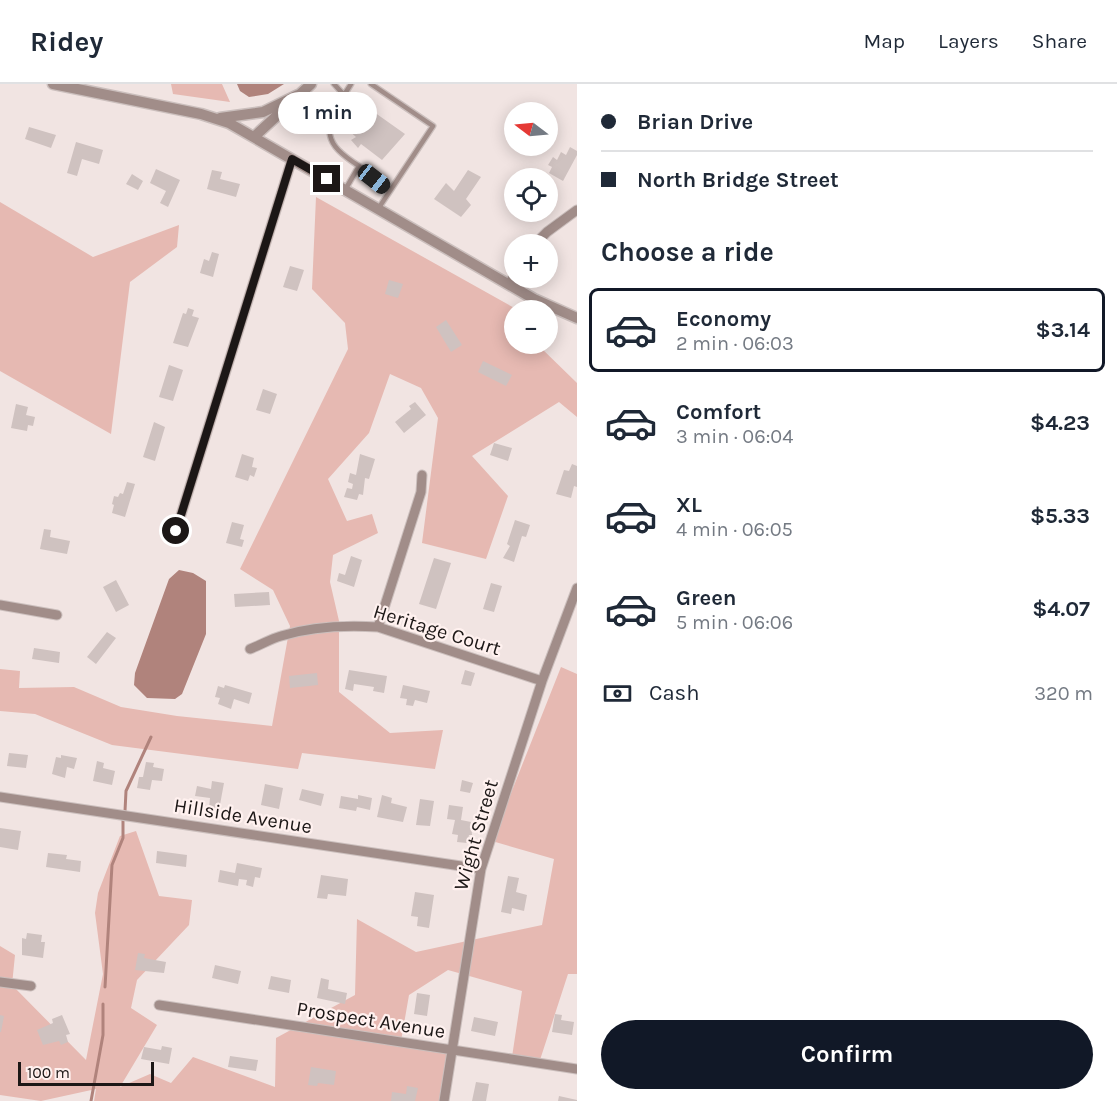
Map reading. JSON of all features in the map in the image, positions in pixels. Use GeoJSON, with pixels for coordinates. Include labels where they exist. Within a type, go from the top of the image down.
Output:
{"type":"FeatureCollection","features":[{"type":"Feature","properties":{"kind":"street"},"geometry":{"type":"LineString","coordinates":[[53,84],[216,118],[255,136],[378,209],[504,276]]}},
{"type":"Feature","properties":{"kind":"street"},"geometry":{"type":"LineString","coordinates":[[255,136],[311,84]]}},
{"type":"Feature","properties":{"kind":"street"},"geometry":{"type":"LineString","coordinates":[[216,118],[263,112],[298,95]]}},
{"type":"Feature","properties":{"kind":"street"},"geometry":{"type":"LineString","coordinates":[[176,531],[292,159]]}},
{"type":"Feature","properties":{"kind":"street"},"geometry":{"type":"LineString","coordinates":[[546,234],[577,210]]}},
{"type":"Feature","properties":{"kind":"street"},"geometry":{"type":"LineString","coordinates":[[526,288],[577,318]]}},
{"type":"Feature","properties":{"kind":"street"},"geometry":{"type":"LineString","coordinates":[[378,627],[421,492],[422,476]]}},
{"type":"Feature","properties":{"kind":"street","name":"Wight Street"},"geometry":{"type":"LineString","coordinates":[[444,1101],[481,869],[542,681],[577,588]]}},
{"type":"Feature","properties":{"kind":"street"},"geometry":{"type":"LineString","coordinates":[[0,605],[57,615]]}},
{"type":"Feature","properties":{"kind":"street","name":"Heritage Court"},"geometry":{"type":"LineString","coordinates":[[250,649],[277,637],[307,629],[354,625],[378,627],[542,681]]}},
{"type":"Feature","properties":{"kind":"street","name":"Hillside Avenue"},"geometry":{"type":"LineString","coordinates":[[0,797],[481,869]]}},
{"type":"Feature","properties":{"kind":"street"},"geometry":{"type":"LineString","coordinates":[[0,982],[31,986]]}},
{"type":"Feature","properties":{"kind":"street","name":"Prospect Avenue"},"geometry":{"type":"LineString","coordinates":[[159,1005],[451,1051],[577,1068]]}},
{"type":"Feature","properties":{"kind":"lane"},"geometry":{"type":"LineString","coordinates":[[334,84],[344,95]]}},
{"type":"Feature","properties":{"kind":"lane"},"geometry":{"type":"LineString","coordinates":[[351,84],[328,128],[330,143],[341,155],[359,166],[389,191]]}},
{"type":"Feature","properties":{"kind":"lane"},"geometry":{"type":"LineString","coordinates":[[371,84],[433,126],[378,209]]}},
{"type":"Feature","properties":{"kind":"lane"},"geometry":{"type":"LineString","coordinates":[[345,189],[359,166]]}},
{"type":"Feature","properties":{"kind":"shaded area"},"geometry":{"type":"Polygon","coordinates":[[[171,84],[222,84],[230,102],[173,94],[171,84]]]}},
{"type":"Feature","properties":{"kind":"shaded area"},"geometry":{"type":"Polygon","coordinates":[[[237,84],[284,84],[268,94],[249,97],[240,91],[237,84]]]}},
{"type":"Feature","properties":{"kind":"shaded area"},"geometry":{"type":"Polygon","coordinates":[[[316,197],[504,302],[504,354],[547,354],[577,383],[577,417],[559,402],[472,456],[508,496],[486,559],[422,543],[438,418],[421,388],[390,374],[369,433],[328,479],[347,521],[372,514],[378,533],[333,555],[330,582],[339,621],[339,692],[390,733],[443,730],[435,769],[302,753],[298,769],[112,745],[35,714],[0,711],[0,669],[20,671],[19,688],[74,687],[121,707],[177,716],[272,726],[290,626],[273,590],[240,569],[348,349],[345,323],[312,289],[316,197]]]}},
{"type":"Feature","properties":{"kind":"shaded area"},"geometry":{"type":"Polygon","coordinates":[[[0,202],[93,257],[179,225],[177,247],[130,282],[111,434],[0,371],[0,202]]]}},
{"type":"Feature","properties":{"kind":"shaded area"},"geometry":{"type":"Polygon","coordinates":[[[179,570],[193,573],[206,581],[206,634],[182,694],[175,699],[147,698],[134,685],[135,673],[169,579],[179,570]]]}},
{"type":"Feature","properties":{"kind":"shaded area"},"geometry":{"type":"Polygon","coordinates":[[[561,667],[577,674],[577,974],[568,974],[539,1063],[512,1057],[522,991],[448,970],[409,995],[401,1041],[454,1048],[445,1101],[94,1101],[96,1089],[41,1101],[0,1095],[0,946],[15,955],[12,985],[86,1060],[103,974],[95,913],[98,893],[120,836],[136,831],[159,896],[192,900],[189,925],[137,980],[131,1008],[157,1025],[120,1087],[150,1074],[171,1083],[193,1057],[275,1087],[276,1038],[355,995],[357,919],[416,952],[542,925],[554,859],[492,841],[561,667]]]}},
{"type":"Feature","properties":{"kind":"building"},"geometry":{"type":"Polygon","coordinates":[[[357,100],[405,134],[382,160],[361,144],[358,148],[351,140],[356,137],[340,123],[357,100]]]}},
{"type":"Feature","properties":{"kind":"building"},"geometry":{"type":"Polygon","coordinates":[[[29,127],[56,135],[51,148],[25,139],[29,127]]]}},
{"type":"Feature","properties":{"kind":"building"},"geometry":{"type":"Polygon","coordinates":[[[76,142],[103,150],[99,164],[82,159],[77,176],[67,173],[76,142]]]}},
{"type":"Feature","properties":{"kind":"building"},"geometry":{"type":"Polygon","coordinates":[[[570,147],[577,151],[563,181],[558,178],[558,168],[552,168],[548,165],[553,157],[557,160],[561,152],[566,155],[570,147]]]}},
{"type":"Feature","properties":{"kind":"building"},"geometry":{"type":"Polygon","coordinates":[[[156,169],[180,180],[168,207],[160,203],[166,191],[150,183],[156,169]]]}},
{"type":"Feature","properties":{"kind":"building"},"geometry":{"type":"Polygon","coordinates":[[[212,170],[222,172],[220,179],[240,184],[236,197],[207,189],[212,170]]]}},
{"type":"Feature","properties":{"kind":"building"},"geometry":{"type":"Polygon","coordinates":[[[468,170],[481,177],[466,199],[471,205],[461,217],[434,199],[446,183],[454,191],[468,170]]]}},
{"type":"Feature","properties":{"kind":"building"},"geometry":{"type":"Polygon","coordinates":[[[132,174],[143,181],[138,190],[126,184],[132,174]]]}},
{"type":"Feature","properties":{"kind":"building"},"geometry":{"type":"Polygon","coordinates":[[[212,252],[219,254],[213,277],[200,273],[204,259],[209,261],[212,252]]]}},
{"type":"Feature","properties":{"kind":"building"},"geometry":{"type":"Polygon","coordinates":[[[290,266],[304,270],[297,291],[283,287],[290,266]]]}},
{"type":"Feature","properties":{"kind":"building"},"geometry":{"type":"Polygon","coordinates":[[[389,280],[403,284],[398,298],[385,294],[389,280]]]}},
{"type":"Feature","properties":{"kind":"building"},"geometry":{"type":"Polygon","coordinates":[[[188,308],[194,310],[192,316],[199,318],[188,347],[173,343],[183,313],[186,314],[188,308]]]}},
{"type":"Feature","properties":{"kind":"building"},"geometry":{"type":"Polygon","coordinates":[[[446,320],[462,345],[451,352],[436,327],[446,320]]]}},
{"type":"Feature","properties":{"kind":"building"},"geometry":{"type":"Polygon","coordinates":[[[483,361],[512,375],[506,386],[478,372],[483,361]]]}},
{"type":"Feature","properties":{"kind":"building"},"geometry":{"type":"Polygon","coordinates":[[[169,365],[183,370],[173,401],[159,397],[169,365]]]}},
{"type":"Feature","properties":{"kind":"building"},"geometry":{"type":"Polygon","coordinates":[[[263,389],[277,394],[270,414],[256,410],[263,389]]]}},
{"type":"Feature","properties":{"kind":"building"},"geometry":{"type":"Polygon","coordinates":[[[415,402],[426,415],[404,433],[395,422],[411,409],[409,406],[415,402]]]}},
{"type":"Feature","properties":{"kind":"building"},"geometry":{"type":"Polygon","coordinates":[[[16,404],[28,407],[26,415],[35,417],[33,426],[28,425],[27,431],[11,428],[16,404]]]}},
{"type":"Feature","properties":{"kind":"building"},"geometry":{"type":"Polygon","coordinates":[[[154,422],[165,427],[155,461],[143,457],[154,422]]]}},
{"type":"Feature","properties":{"kind":"building"},"geometry":{"type":"Polygon","coordinates":[[[494,443],[512,448],[508,461],[490,455],[494,443]]]}},
{"type":"Feature","properties":{"kind":"building"},"geometry":{"type":"Polygon","coordinates":[[[242,454],[254,458],[252,467],[257,468],[254,477],[250,475],[248,481],[235,477],[242,454]]]}},
{"type":"Feature","properties":{"kind":"building"},"geometry":{"type":"Polygon","coordinates":[[[360,454],[375,459],[369,479],[365,478],[363,495],[359,494],[357,500],[344,497],[347,488],[352,489],[353,484],[348,482],[350,473],[356,475],[360,454]]]}},
{"type":"Feature","properties":{"kind":"building"},"geometry":{"type":"Polygon","coordinates":[[[572,464],[577,466],[577,487],[574,486],[571,498],[556,494],[564,470],[569,471],[572,464]]]}},
{"type":"Feature","properties":{"kind":"building"},"geometry":{"type":"Polygon","coordinates":[[[127,482],[135,484],[125,517],[112,513],[114,505],[112,504],[114,496],[118,497],[120,493],[123,494],[127,482]]]}},
{"type":"Feature","properties":{"kind":"building"},"geometry":{"type":"Polygon","coordinates":[[[515,520],[530,525],[526,537],[522,536],[514,562],[503,558],[510,546],[507,544],[515,520]]]}},
{"type":"Feature","properties":{"kind":"building"},"geometry":{"type":"Polygon","coordinates":[[[232,522],[244,525],[240,539],[244,540],[242,547],[226,543],[232,522]]]}},
{"type":"Feature","properties":{"kind":"building"},"geometry":{"type":"Polygon","coordinates":[[[44,529],[51,530],[50,537],[70,541],[67,554],[40,549],[44,529]]]}},
{"type":"Feature","properties":{"kind":"building"},"geometry":{"type":"Polygon","coordinates":[[[351,556],[362,560],[354,587],[337,581],[339,573],[345,575],[351,556]]]}},
{"type":"Feature","properties":{"kind":"building"},"geometry":{"type":"Polygon","coordinates":[[[434,558],[451,563],[436,609],[419,604],[434,558]]]}},
{"type":"Feature","properties":{"kind":"building"},"geometry":{"type":"Polygon","coordinates":[[[116,580],[129,605],[116,612],[103,587],[116,580]]]}},
{"type":"Feature","properties":{"kind":"building"},"geometry":{"type":"Polygon","coordinates":[[[491,583],[502,586],[494,612],[483,609],[491,583]]]}},
{"type":"Feature","properties":{"kind":"building"},"geometry":{"type":"Polygon","coordinates":[[[269,592],[270,605],[235,607],[234,594],[269,592]]]}},
{"type":"Feature","properties":{"kind":"building"},"geometry":{"type":"Polygon","coordinates":[[[107,632],[116,638],[96,664],[87,657],[107,632]]]}},
{"type":"Feature","properties":{"kind":"building"},"geometry":{"type":"Polygon","coordinates":[[[34,648],[60,652],[59,663],[32,659],[34,648]]]}},
{"type":"Feature","properties":{"kind":"building"},"geometry":{"type":"Polygon","coordinates":[[[349,670],[387,676],[384,693],[373,691],[374,687],[354,684],[353,691],[345,689],[349,670]]]}},
{"type":"Feature","properties":{"kind":"building"},"geometry":{"type":"Polygon","coordinates":[[[465,670],[475,673],[471,686],[461,684],[465,670]]]}},
{"type":"Feature","properties":{"kind":"building"},"geometry":{"type":"Polygon","coordinates":[[[317,673],[318,685],[290,688],[289,676],[317,673]]]}},
{"type":"Feature","properties":{"kind":"building"},"geometry":{"type":"Polygon","coordinates":[[[225,685],[252,693],[249,704],[234,699],[231,709],[218,704],[220,698],[215,697],[218,686],[224,688],[225,685]]]}},
{"type":"Feature","properties":{"kind":"building"},"geometry":{"type":"Polygon","coordinates":[[[403,685],[430,691],[427,703],[415,700],[413,706],[406,705],[407,699],[400,698],[403,685]]]}},
{"type":"Feature","properties":{"kind":"building"},"geometry":{"type":"Polygon","coordinates":[[[9,753],[28,755],[26,768],[7,766],[9,753]]]}},
{"type":"Feature","properties":{"kind":"building"},"geometry":{"type":"Polygon","coordinates":[[[61,755],[77,758],[74,769],[67,767],[65,778],[52,774],[56,757],[61,758],[61,755]]]}},
{"type":"Feature","properties":{"kind":"building"},"geometry":{"type":"Polygon","coordinates":[[[97,761],[104,763],[103,768],[115,771],[112,785],[93,781],[97,761]]]}},
{"type":"Feature","properties":{"kind":"building"},"geometry":{"type":"Polygon","coordinates":[[[146,762],[154,763],[153,767],[164,769],[162,781],[152,780],[150,790],[137,788],[139,777],[143,777],[146,762]]]}},
{"type":"Feature","properties":{"kind":"building"},"geometry":{"type":"Polygon","coordinates":[[[462,780],[473,783],[470,793],[460,791],[462,780]]]}},
{"type":"Feature","properties":{"kind":"building"},"geometry":{"type":"Polygon","coordinates":[[[212,781],[224,783],[219,810],[209,808],[210,798],[195,796],[197,786],[211,789],[212,781]]]}},
{"type":"Feature","properties":{"kind":"building"},"geometry":{"type":"Polygon","coordinates":[[[265,784],[283,788],[279,809],[261,805],[265,784]]]}},
{"type":"Feature","properties":{"kind":"building"},"geometry":{"type":"Polygon","coordinates":[[[302,789],[324,794],[321,806],[299,800],[302,789]]]}},
{"type":"Feature","properties":{"kind":"building"},"geometry":{"type":"Polygon","coordinates":[[[358,795],[372,798],[370,810],[357,807],[356,811],[339,808],[341,796],[358,799],[358,795]]]}},
{"type":"Feature","properties":{"kind":"building"},"geometry":{"type":"Polygon","coordinates":[[[382,795],[392,798],[391,803],[407,807],[403,822],[377,817],[382,795]]]}},
{"type":"Feature","properties":{"kind":"building"},"geometry":{"type":"Polygon","coordinates":[[[420,799],[434,801],[430,826],[416,825],[420,799]]]}},
{"type":"Feature","properties":{"kind":"building"},"geometry":{"type":"Polygon","coordinates":[[[449,805],[463,807],[461,820],[471,822],[472,835],[469,835],[467,843],[457,842],[458,835],[452,834],[455,820],[447,819],[449,805]]]}},
{"type":"Feature","properties":{"kind":"building"},"geometry":{"type":"Polygon","coordinates":[[[0,828],[21,831],[18,850],[0,847],[0,828]]]}},
{"type":"Feature","properties":{"kind":"building"},"geometry":{"type":"Polygon","coordinates":[[[157,851],[187,855],[186,867],[156,863],[157,851]]]}},
{"type":"Feature","properties":{"kind":"building"},"geometry":{"type":"Polygon","coordinates":[[[48,853],[67,855],[66,859],[81,861],[80,872],[46,867],[48,853]]]}},
{"type":"Feature","properties":{"kind":"building"},"geometry":{"type":"Polygon","coordinates":[[[237,863],[262,868],[260,878],[255,877],[253,887],[246,885],[247,880],[239,879],[238,886],[218,882],[220,870],[235,873],[237,863]]]}},
{"type":"Feature","properties":{"kind":"building"},"geometry":{"type":"Polygon","coordinates":[[[321,875],[348,879],[346,896],[328,894],[327,899],[317,898],[321,875]]]}},
{"type":"Feature","properties":{"kind":"building"},"geometry":{"type":"Polygon","coordinates":[[[508,876],[519,878],[516,892],[527,895],[524,911],[512,908],[511,914],[501,912],[508,876]]]}},
{"type":"Feature","properties":{"kind":"building"},"geometry":{"type":"Polygon","coordinates":[[[415,892],[434,895],[429,928],[417,926],[418,917],[411,916],[415,892]]]}},
{"type":"Feature","properties":{"kind":"building"},"geometry":{"type":"Polygon","coordinates":[[[27,933],[42,935],[41,942],[45,942],[43,958],[22,955],[22,938],[26,939],[27,933]]]}},
{"type":"Feature","properties":{"kind":"building"},"geometry":{"type":"Polygon","coordinates":[[[138,953],[145,954],[144,958],[166,962],[164,973],[135,970],[138,953]]]}},
{"type":"Feature","properties":{"kind":"building"},"geometry":{"type":"Polygon","coordinates":[[[215,965],[241,971],[238,984],[212,978],[215,965]]]}},
{"type":"Feature","properties":{"kind":"building"},"geometry":{"type":"Polygon","coordinates":[[[271,976],[291,980],[289,993],[268,989],[271,976]]]}},
{"type":"Feature","properties":{"kind":"building"},"geometry":{"type":"Polygon","coordinates":[[[321,978],[329,980],[328,989],[347,993],[345,1004],[317,998],[321,978]]]}},
{"type":"Feature","properties":{"kind":"building"},"geometry":{"type":"Polygon","coordinates":[[[417,993],[430,995],[427,1016],[414,1014],[417,993]]]}},
{"type":"Feature","properties":{"kind":"building"},"geometry":{"type":"Polygon","coordinates":[[[555,1014],[562,1015],[561,1020],[574,1022],[572,1035],[552,1032],[555,1014]]]}},
{"type":"Feature","properties":{"kind":"building"},"geometry":{"type":"Polygon","coordinates":[[[0,1015],[4,1016],[1,1032],[0,1032],[0,1015]]]}},
{"type":"Feature","properties":{"kind":"building"},"geometry":{"type":"Polygon","coordinates":[[[62,1015],[70,1034],[66,1035],[68,1042],[61,1045],[59,1041],[43,1045],[37,1030],[53,1023],[52,1019],[62,1015]]]}},
{"type":"Feature","properties":{"kind":"building"},"geometry":{"type":"Polygon","coordinates":[[[474,1017],[498,1022],[495,1036],[471,1031],[474,1017]]]}},
{"type":"Feature","properties":{"kind":"building"},"geometry":{"type":"Polygon","coordinates":[[[162,1046],[172,1048],[169,1064],[141,1059],[144,1047],[161,1050],[162,1046]]]}},
{"type":"Feature","properties":{"kind":"building"},"geometry":{"type":"Polygon","coordinates":[[[230,1056],[258,1060],[256,1071],[228,1067],[230,1056]]]}},
{"type":"Feature","properties":{"kind":"building"},"geometry":{"type":"Polygon","coordinates":[[[311,1067],[336,1071],[334,1085],[318,1083],[317,1086],[308,1085],[311,1067]]]}},
{"type":"Feature","properties":{"kind":"building"},"geometry":{"type":"Polygon","coordinates":[[[476,1082],[489,1084],[486,1101],[472,1101],[476,1082]]]}},
{"type":"Feature","properties":{"kind":"building"},"geometry":{"type":"Polygon","coordinates":[[[407,1086],[418,1088],[415,1101],[391,1101],[392,1092],[406,1094],[407,1086]]]}},
{"type":"Feature","properties":{"kind":"building"},"geometry":{"type":"Polygon","coordinates":[[[559,1096],[577,1100],[577,1101],[558,1101],[559,1096]]]}},
{"type":"Feature","properties":{"kind":"waterway"},"geometry":{"type":"LineString","coordinates":[[125,811],[126,791],[151,737]]}},
{"type":"Feature","properties":{"kind":"waterway"},"geometry":{"type":"LineString","coordinates":[[105,987],[112,865],[123,838],[123,820]]}},
{"type":"Feature","properties":{"kind":"waterway"},"geometry":{"type":"LineString","coordinates":[[91,1101],[103,1035],[103,1004]]}},
{"type":"Feature","properties":{"kind":"route"},"geometry":{"type":"LineString","coordinates":[[176,531],[292,159],[327,179]]}}]}
